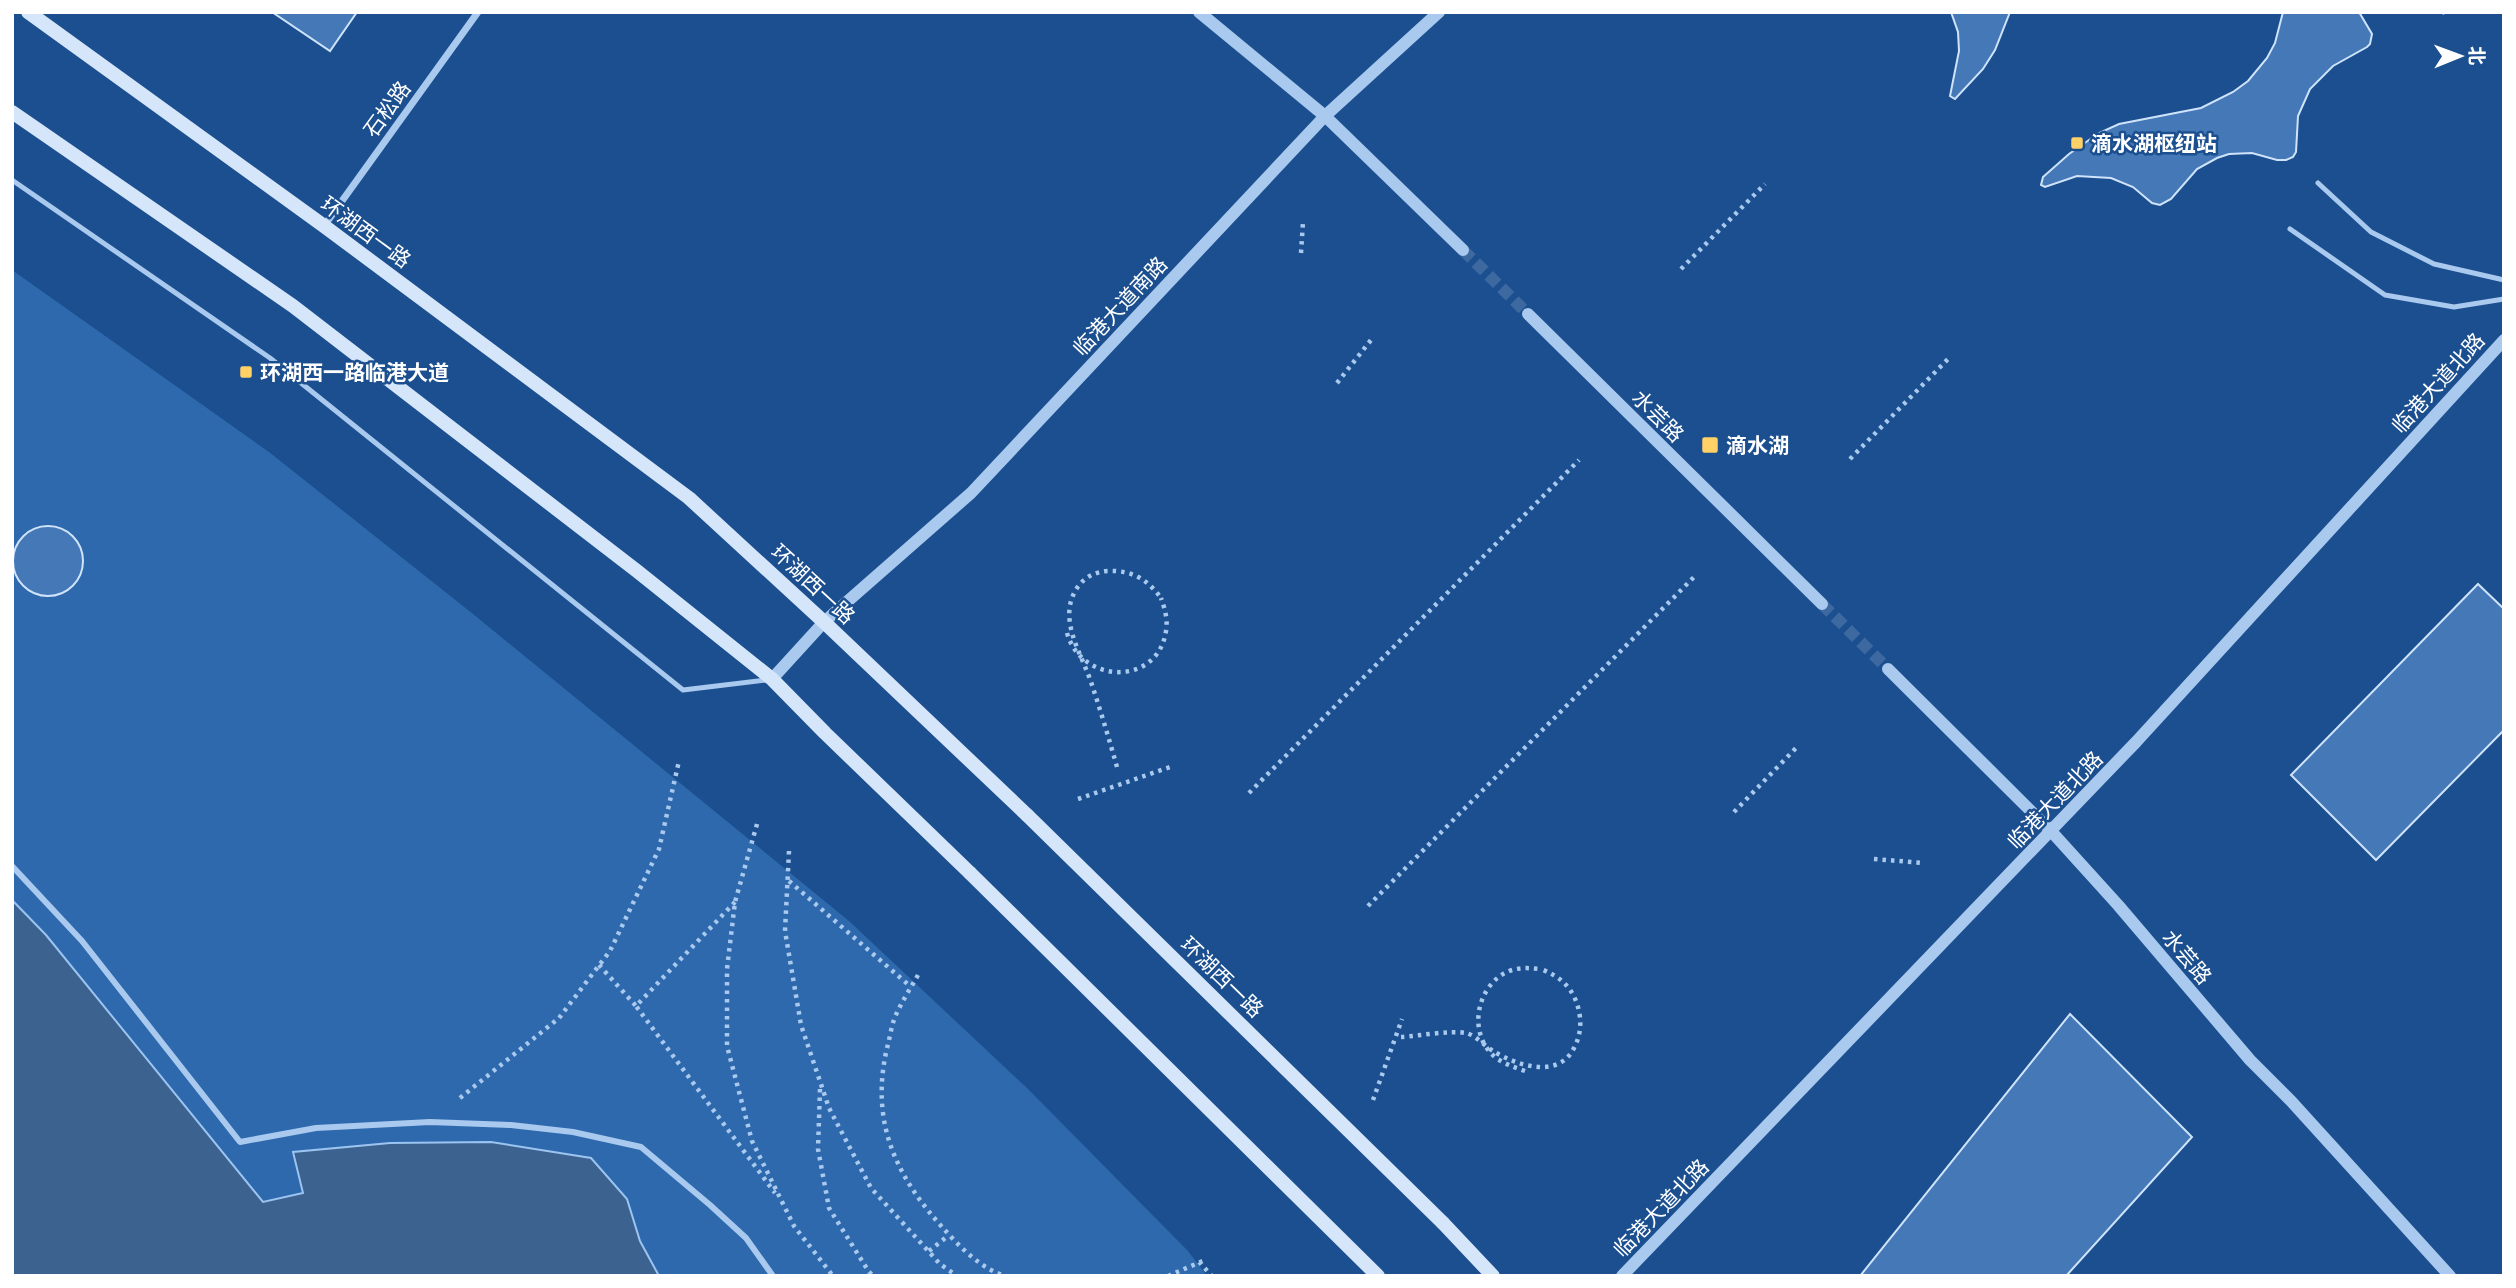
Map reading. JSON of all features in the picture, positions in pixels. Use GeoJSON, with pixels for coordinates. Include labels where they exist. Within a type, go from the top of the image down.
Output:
{"type":"FeatureCollection","features":[{"type":"Feature","properties":{"kind":"main road","name":"环湖西一路"},"geometry":{"type":"LineString","coordinates":[[28,12],[324,226],[690,498],[1027,815],[1443,1223],[1493,1276]]}},
{"type":"Feature","properties":{"kind":"main road"},"geometry":{"type":"LineString","coordinates":[[12,112],[293,306],[636,570],[772,679],[1378,1276]]}},
{"type":"Feature","properties":{"kind":"street","name":"石松路"},"geometry":{"type":"LineString","coordinates":[[324,226],[478,12]]}},
{"type":"Feature","properties":{"kind":"street"},"geometry":{"type":"LineString","coordinates":[[1199,12],[1325,116],[1463,250]]}},
{"type":"Feature","properties":{"kind":"street","name":"临港大道南路"},"geometry":{"type":"LineString","coordinates":[[772,679],[824,622],[971,493],[1325,116],[1439,12]]}},
{"type":"Feature","properties":{"kind":"street","name":"水芸路"},"geometry":{"type":"LineString","coordinates":[[1528,314],[1822,604]]}},
{"type":"Feature","properties":{"kind":"street","name":"临港大道北路"},"geometry":{"type":"LineString","coordinates":[[1622,1276],[2136,743],[2504,340]]}},
{"type":"Feature","properties":{"kind":"street","name":"水芸路"},"geometry":{"type":"LineString","coordinates":[[1888,669],[2051,831],[2250,1060],[2291,1101],[2450,1276]]}},
{"type":"Feature","properties":{"kind":"street"},"geometry":{"type":"LineString","coordinates":[[12,866],[82,941],[240,1142],[316,1128],[430,1122],[511,1125],[561,1131],[641,1147],[746,1238],[773,1276]]}},
{"type":"Feature","properties":{"kind":"lane"},"geometry":{"type":"LineString","coordinates":[[12,180],[270,358],[683,690],[772,679]]}},
{"type":"Feature","properties":{"kind":"lane"},"geometry":{"type":"LineString","coordinates":[[2318,183],[2371,232],[2434,264],[2504,280]]}},
{"type":"Feature","properties":{"kind":"lane"},"geometry":{"type":"LineString","coordinates":[[2290,229],[2385,295],[2454,307],[2504,299]]}},
{"type":"Feature","properties":{"kind":"path"},"geometry":{"type":"LineString","coordinates":[[1681,269],[1765,184]]}},
{"type":"Feature","properties":{"kind":"path"},"geometry":{"type":"LineString","coordinates":[[1301,253],[1303,222]]}},
{"type":"Feature","properties":{"kind":"path"},"geometry":{"type":"LineString","coordinates":[[1337,383],[1371,340]]}},
{"type":"Feature","properties":{"kind":"path"},"geometry":{"type":"LineString","coordinates":[[1850,459],[1950,358]]}},
{"type":"Feature","properties":{"kind":"path"},"geometry":{"type":"LineString","coordinates":[[1249,793],[1579,460]]}},
{"type":"Feature","properties":{"kind":"path"},"geometry":{"type":"LineString","coordinates":[[1067,633],[1076,653],[1088,664],[1103,672],[1120,673],[1136,669],[1150,660],[1161,647],[1167,631],[1161,598],[1151,585],[1137,575],[1121,571],[1103,572],[1086,577],[1074,591],[1070,605],[1072,635],[1091,682],[1117,766]]}},
{"type":"Feature","properties":{"kind":"path"},"geometry":{"type":"LineString","coordinates":[[1368,906],[1696,575]]}},
{"type":"Feature","properties":{"kind":"path"},"geometry":{"type":"LineString","coordinates":[[1734,812],[1796,748]]}},
{"type":"Feature","properties":{"kind":"path"},"geometry":{"type":"LineString","coordinates":[[448,1103],[460,1098],[559,1018],[610,951],[659,849],[679,761]]}},
{"type":"Feature","properties":{"kind":"path"},"geometry":{"type":"LineString","coordinates":[[1078,799],[1173,766]]}},
{"type":"Feature","properties":{"kind":"path"},"geometry":{"type":"LineString","coordinates":[[757,824],[736,902],[727,969],[727,1046],[752,1141],[794,1226],[833,1276]]}},
{"type":"Feature","properties":{"kind":"path"},"geometry":{"type":"LineString","coordinates":[[789,851],[785,931],[801,1025],[829,1108],[871,1188],[940,1264],[957,1276]]}},
{"type":"Feature","properties":{"kind":"path"},"geometry":{"type":"LineString","coordinates":[[1874,859],[1924,863]]}},
{"type":"Feature","properties":{"kind":"path"},"geometry":{"type":"LineString","coordinates":[[788,880],[911,987]]}},
{"type":"Feature","properties":{"kind":"path"},"geometry":{"type":"LineString","coordinates":[[636,1006],[736,902]]}},
{"type":"Feature","properties":{"kind":"path"},"geometry":{"type":"LineString","coordinates":[[598,965],[636,1006],[782,1203]]}},
{"type":"Feature","properties":{"kind":"path"},"geometry":{"type":"LineString","coordinates":[[1401,1037],[1467,1033],[1493,1051],[1512,1061],[1545,1068],[1559,1063],[1573,1052],[1580,1035],[1581,1019],[1569,988],[1557,976],[1541,969],[1525,967],[1508,971],[1494,980],[1484,993],[1478,1010],[1478,1026],[1483,1042],[1493,1055],[1507,1065],[1525,1071]]}},
{"type":"Feature","properties":{"kind":"path"},"geometry":{"type":"LineString","coordinates":[[918,975],[894,1019],[880,1077],[887,1133],[900,1171],[924,1207],[961,1248],[998,1274],[1006,1276]]}},
{"type":"Feature","properties":{"kind":"path"},"geometry":{"type":"LineString","coordinates":[[1373,1100],[1402,1019]]}},
{"type":"Feature","properties":{"kind":"path"},"geometry":{"type":"LineString","coordinates":[[821,1084],[818,1149],[829,1208],[874,1276]]}},
{"type":"Feature","properties":{"kind":"path"},"geometry":{"type":"LineString","coordinates":[[929,1251],[949,1235]]}},
{"type":"Feature","properties":{"kind":"path"},"geometry":{"type":"LineString","coordinates":[[1168,1276],[1202,1261],[1212,1276]]}},
{"type":"Feature","properties":{"kind":"shaded area"},"geometry":{"type":"Polygon","coordinates":[[[12,270],[269,452],[473,614],[849,921],[1029,1090],[1188,1251],[1207,1276],[659,1276],[640,1241],[627,1199],[491,1142],[390,1143],[294,1151],[303,1193],[263,1202],[46,935],[12,900],[12,270]]]}},
{"type":"Feature","properties":{"kind":"shaded area"},"geometry":{"type":"Polygon","coordinates":[[[12,900],[46,935],[263,1202],[303,1193],[293,1152],[390,1143],[491,1142],[591,1158],[627,1199],[640,1241],[659,1276],[12,1276],[12,900]]]}},
{"type":"Feature","properties":{"kind":"building"},"geometry":{"type":"Polygon","coordinates":[[[272,12],[357,12],[330,51],[272,12]]]}},
{"type":"Feature","properties":{"kind":"building"},"geometry":{"type":"Polygon","coordinates":[[[1951,12],[2010,12],[1995,50],[1983,69],[1955,99],[1950,96],[1959,51],[1958,32],[1951,12]]]}},
{"type":"Feature","properties":{"kind":"building"},"geometry":{"type":"Polygon","coordinates":[[[2283,12],[2359,12],[2372,34],[2367,47],[2333,66],[2310,89],[2298,116],[2296,152],[2293,157],[2277,160],[2252,153],[2229,154],[2217,158],[2197,169],[2171,199],[2160,205],[2152,203],[2133,187],[2111,178],[2077,176],[2045,187],[2041,185],[2043,177],[2099,133],[2119,124],[2201,108],[2233,92],[2248,81],[2267,58],[2275,43],[2283,12]]]}},
{"type":"Feature","properties":{"kind":"building"},"geometry":{"type":"Polygon","coordinates":[[[48,526],[73,536],[83,561],[73,586],[48,596],[23,586],[13,561],[23,536],[48,526]]]}},
{"type":"Feature","properties":{"kind":"building"},"geometry":{"type":"Polygon","coordinates":[[[2478,584],[2504,609],[2504,730],[2376,860],[2291,775],[2478,584]]]}},
{"type":"Feature","properties":{"kind":"building"},"geometry":{"type":"Polygon","coordinates":[[[2070,1014],[2192,1137],[2066,1276],[1860,1276],[2070,1014]]]}},
{"type":"Feature","properties":{"kind":"tunnel"},"geometry":{"type":"LineString","coordinates":[[1463,250],[1528,314]]}},
{"type":"Feature","properties":{"kind":"tunnel"},"geometry":{"type":"LineString","coordinates":[[1822,604],[1888,669]]}},
{"type":"Feature","properties":{"kind":"place","name":"滴水湖枢纽站"},"geometry":{"type":"Point","coordinates":[2077,143]}},
{"type":"Feature","properties":{"kind":"place","name":"环湖西一路临港大道"},"geometry":{"type":"Point","coordinates":[246,372]}},
{"type":"Feature","properties":{"kind":"place","name":"滴水湖"},"geometry":{"type":"Point","coordinates":[1710,445]}}]}
